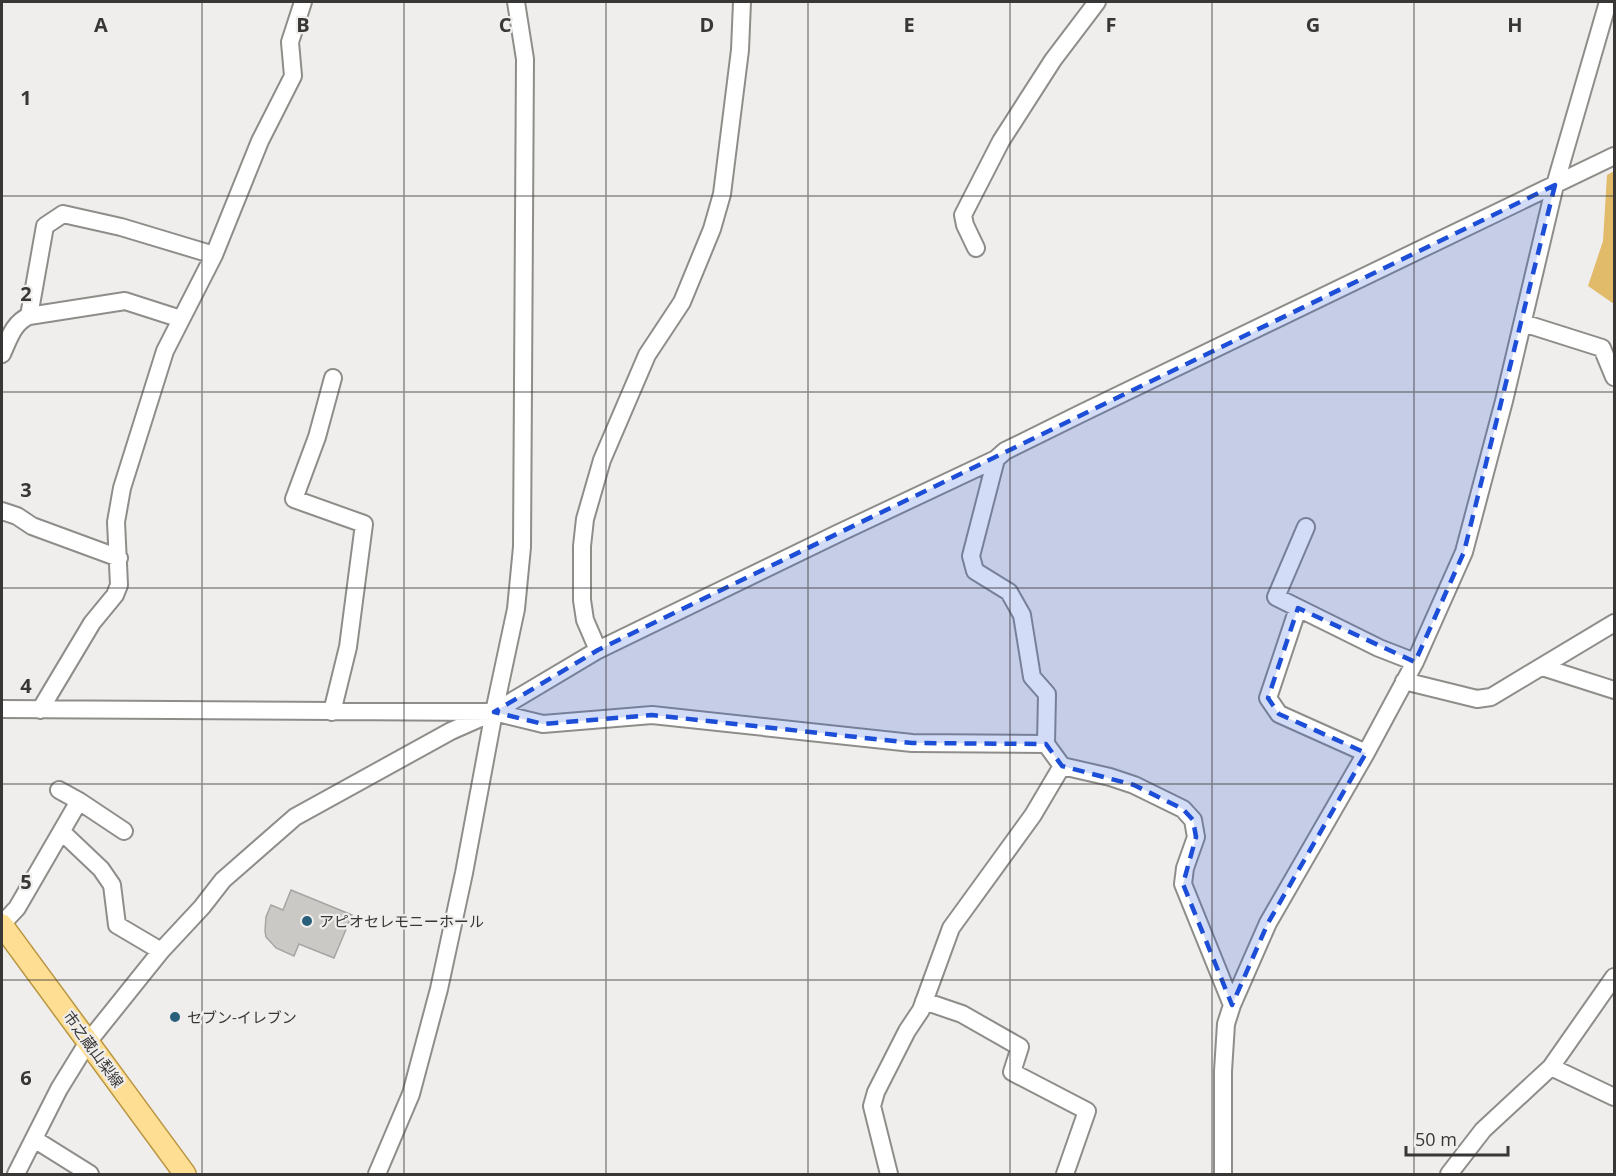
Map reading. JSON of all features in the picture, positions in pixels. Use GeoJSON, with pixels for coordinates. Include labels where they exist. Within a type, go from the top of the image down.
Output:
{"type":"FeatureCollection","features":[{"type":"Feature","properties":{"kind":"main road","name":"市之蔵山梨線"},"geometry":{"type":"LineString","coordinates":[[2,924],[185,1174]]}},
{"type":"Feature","properties":{"kind":"street"},"geometry":{"type":"LineString","coordinates":[[40,710],[92,623],[115,595],[119,585],[116,522],[122,488],[165,351],[214,255],[260,141],[293,76],[290,42],[303,2]]}},
{"type":"Feature","properties":{"kind":"street"},"geometry":{"type":"LineString","coordinates":[[377,1174],[411,1094],[439,989],[516,609],[522,547],[525,59],[516,2]]}},
{"type":"Feature","properties":{"kind":"street"},"geometry":{"type":"LineString","coordinates":[[598,650],[585,620],[582,600],[582,546],[585,519],[606,449],[646,355],[682,302],[712,230],[722,194],[740,50],[742,2]]}},
{"type":"Feature","properties":{"kind":"street"},"geometry":{"type":"LineString","coordinates":[[976,248],[965,225],[963,215],[1001,141],[1053,60],[1097,2]]}},
{"type":"Feature","properties":{"kind":"street"},"geometry":{"type":"LineString","coordinates":[[1223,1174],[1223,1071],[1226,1024],[1232,1005],[1268,923],[1366,753],[1415,662],[1464,552],[1504,401],[1555,185],[1608,2]]}},
{"type":"Feature","properties":{"kind":"street"},"geometry":{"type":"LineString","coordinates":[[16,1174],[59,1089],[88,1042],[161,951],[224,880],[295,817],[451,731],[494,712],[598,650],[996,459],[1005,451],[1614,156]]}},
{"type":"Feature","properties":{"kind":"street"},"geometry":{"type":"LineString","coordinates":[[29,316],[45,226],[63,214],[121,227],[214,255]]}},
{"type":"Feature","properties":{"kind":"street"},"geometry":{"type":"LineString","coordinates":[[2,354],[15,327],[20,320],[29,316],[125,301],[181,319]]}},
{"type":"Feature","properties":{"kind":"street"},"geometry":{"type":"LineString","coordinates":[[1522,323],[1602,348],[1614,377]]}},
{"type":"Feature","properties":{"kind":"street"},"geometry":{"type":"LineString","coordinates":[[332,712],[348,647],[364,524],[294,499],[317,437],[333,378]]}},
{"type":"Feature","properties":{"kind":"street"},"geometry":{"type":"LineString","coordinates":[[996,459],[970,556],[975,571],[1009,592],[1022,615],[1032,677],[1047,694],[1046,744],[1062,766],[1134,785],[1183,809],[1193,820],[1196,837],[1185,868],[1183,884],[1232,1005]]}},
{"type":"Feature","properties":{"kind":"street"},"geometry":{"type":"LineString","coordinates":[[2,511],[17,516],[32,526],[119,558]]}},
{"type":"Feature","properties":{"kind":"street"},"geometry":{"type":"LineString","coordinates":[[1306,527],[1276,597],[1379,648],[1415,662]]}},
{"type":"Feature","properties":{"kind":"street"},"geometry":{"type":"LineString","coordinates":[[1298,608],[1268,698],[1279,714],[1366,753]]}},
{"type":"Feature","properties":{"kind":"street"},"geometry":{"type":"LineString","coordinates":[[1404,681],[1477,699],[1491,697],[1614,623]]}},
{"type":"Feature","properties":{"kind":"street"},"geometry":{"type":"LineString","coordinates":[[1542,667],[1614,690]]}},
{"type":"Feature","properties":{"kind":"street"},"geometry":{"type":"LineString","coordinates":[[2,709],[494,712],[543,724],[652,716],[912,743],[1046,744]]}},
{"type":"Feature","properties":{"kind":"street"},"geometry":{"type":"LineString","coordinates":[[890,1174],[872,1107],[876,1092],[924,1001],[951,928],[1033,815],[1062,766]]}},
{"type":"Feature","properties":{"kind":"street"},"geometry":{"type":"LineString","coordinates":[[59,790],[80,801],[124,831]]}},
{"type":"Feature","properties":{"kind":"street"},"geometry":{"type":"LineString","coordinates":[[2,924],[17,908],[80,801]]}},
{"type":"Feature","properties":{"kind":"street"},"geometry":{"type":"LineString","coordinates":[[62,832],[101,869],[112,885],[117,925],[161,951]]}},
{"type":"Feature","properties":{"kind":"street"},"geometry":{"type":"LineString","coordinates":[[1449,1174],[1483,1130],[1551,1067],[1614,977]]}},
{"type":"Feature","properties":{"kind":"street"},"geometry":{"type":"LineString","coordinates":[[924,1001],[962,1014],[1020,1047],[1012,1072],[1087,1112],[1065,1174]]}},
{"type":"Feature","properties":{"kind":"street"},"geometry":{"type":"LineString","coordinates":[[1551,1067],[1614,1097]]}},
{"type":"Feature","properties":{"kind":"street"},"geometry":{"type":"LineString","coordinates":[[34,1139],[90,1174]]}},
{"type":"Feature","properties":{"kind":"highlighted area"},"geometry":{"type":"Polygon","coordinates":[[[1555,185],[1464,552],[1415,662],[1298,608],[1268,698],[1279,714],[1366,753],[1268,923],[1232,1005],[1183,884],[1196,837],[1193,820],[1183,809],[1134,785],[1062,766],[1046,744],[912,743],[652,715],[543,724],[494,712],[598,650],[1555,185]]]}},
{"type":"Feature","properties":{"kind":"shaded area"},"geometry":{"type":"Polygon","coordinates":[[[1614,171],[1614,304],[1588,286],[1603,241],[1607,175],[1614,171]]]}},
{"type":"Feature","properties":{"kind":"building","name":"アピオセレモニーホール"},"geometry":{"type":"Polygon","coordinates":[[[291,890],[352,915],[334,958],[299,944],[294,956],[276,948],[266,937],[266,917],[271,905],[283,910],[291,890]]]}},
{"type":"Feature","properties":{"kind":"place","name":"アピオセレモニーホール"},"geometry":{"type":"Point","coordinates":[307,921]}},
{"type":"Feature","properties":{"kind":"place","name":"セブン-イレブン"},"geometry":{"type":"Point","coordinates":[175,1017]}}]}
